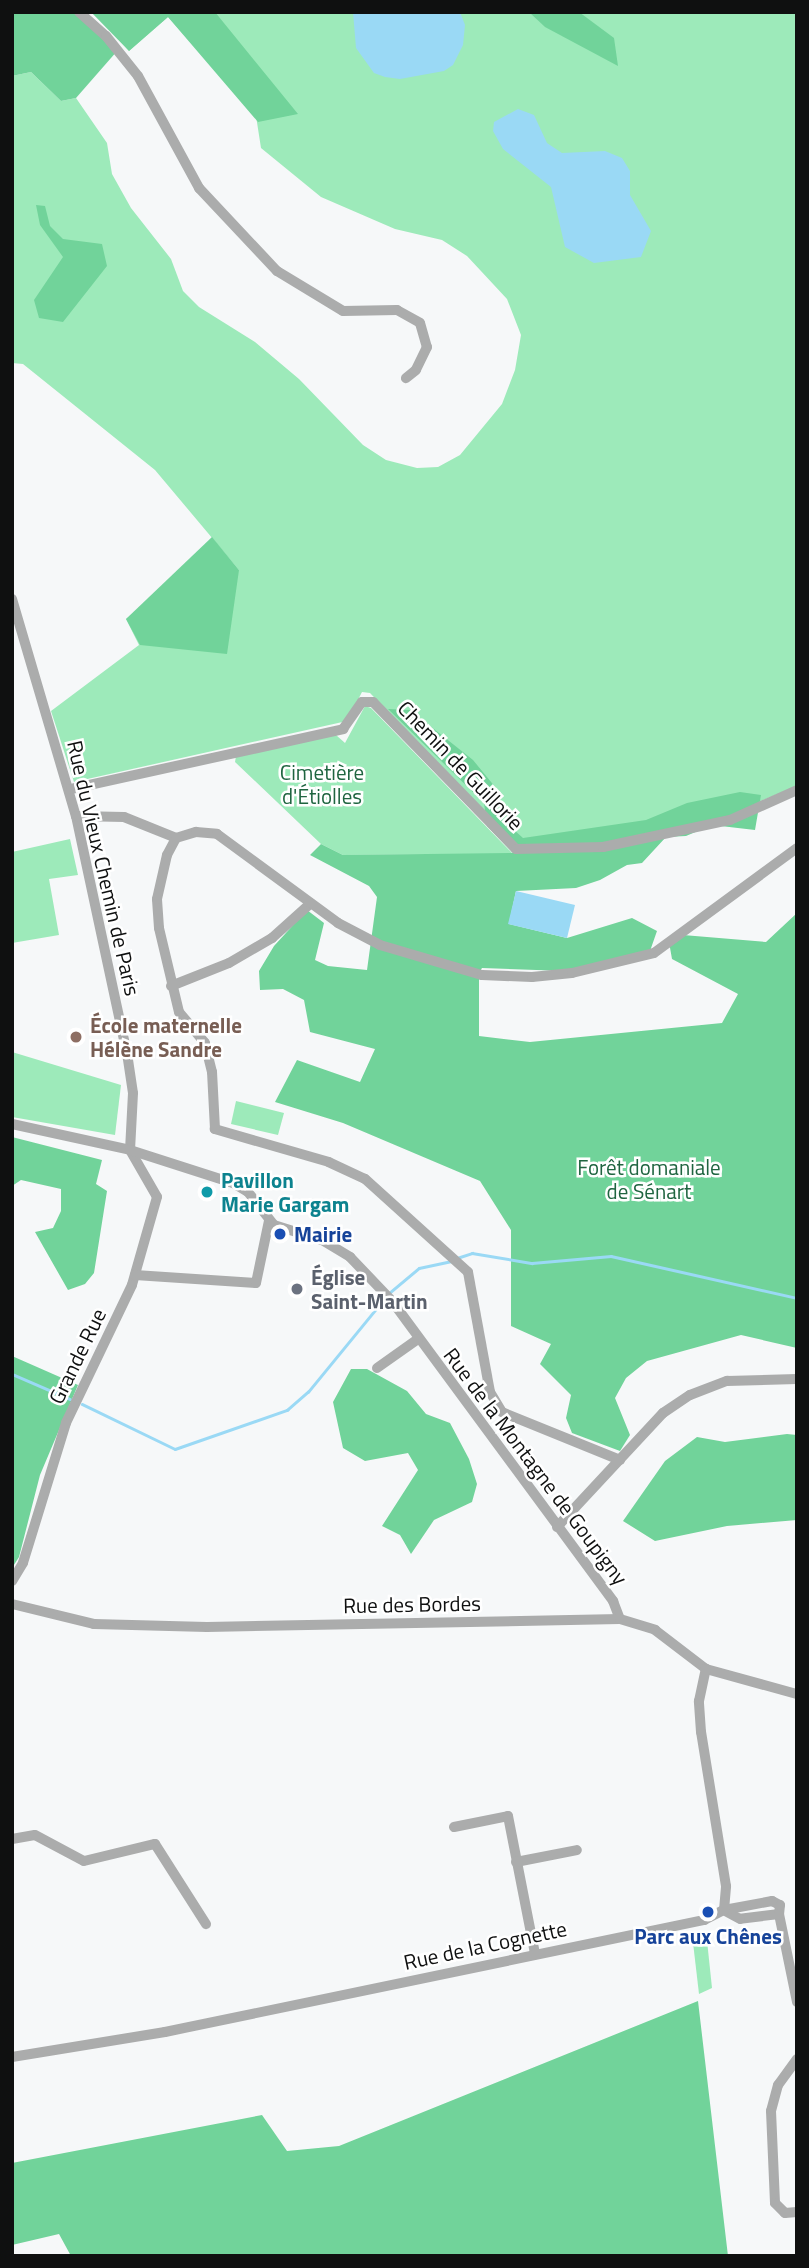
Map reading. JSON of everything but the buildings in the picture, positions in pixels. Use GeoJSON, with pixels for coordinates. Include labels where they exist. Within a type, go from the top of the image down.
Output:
{"type":"FeatureCollection","features":[{"type":"Feature","properties":{"kind":"street"},"geometry":{"type":"LineString","coordinates":[[79,12],[106,36],[138,76],[199,188],[277,271],[343,311],[397,310],[420,323],[427,347],[416,370],[406,377]]}},
{"type":"Feature","properties":{"kind":"street","name":"Rue du Vieux Chemin de Paris"},"geometry":{"type":"LineString","coordinates":[[12,599],[71,789],[127,1053],[133,1093],[130,1150]]}},
{"type":"Feature","properties":{"kind":"street","name":"Chemin de Guillorie"},"geometry":{"type":"LineString","coordinates":[[71,789],[343,729],[362,702],[373,702],[516,849],[603,847],[730,820],[797,790]]}},
{"type":"Feature","properties":{"kind":"street"},"geometry":{"type":"LineString","coordinates":[[76,816],[124,817],[176,838],[196,832],[217,834],[311,903],[380,945],[433,964],[482,975],[572,974],[654,953],[797,849]]}},
{"type":"Feature","properties":{"kind":"street"},"geometry":{"type":"LineString","coordinates":[[176,838],[157,899],[171,986],[179,1012],[205,1044],[212,1072],[215,1129],[329,1162],[365,1179],[428,1239],[456,1259],[468,1272],[474,1292],[490,1392],[502,1412],[620,1460]]}},
{"type":"Feature","properties":{"kind":"street"},"geometry":{"type":"LineString","coordinates":[[171,986],[240,957],[272,937],[311,903]]}},
{"type":"Feature","properties":{"kind":"street"},"geometry":{"type":"LineString","coordinates":[[12,1124],[130,1150],[241,1187],[269,1221],[256,1283],[135,1275]]}},
{"type":"Feature","properties":{"kind":"street","name":"Grande Rue"},"geometry":{"type":"LineString","coordinates":[[12,1581],[23,1563],[66,1423],[135,1275],[157,1197],[130,1150]]}},
{"type":"Feature","properties":{"kind":"street","name":"Rue de la Montagne de Goupigny"},"geometry":{"type":"LineString","coordinates":[[269,1221],[322,1240],[350,1257],[377,1283],[613,1601],[620,1619]]}},
{"type":"Feature","properties":{"kind":"street","name":"Rue de la Montagne de Goupigny"},"geometry":{"type":"LineString","coordinates":[[377,1368],[418,1339]]}},
{"type":"Feature","properties":{"kind":"street"},"geometry":{"type":"LineString","coordinates":[[557,1527],[663,1413],[690,1395],[727,1381],[797,1379]]}},
{"type":"Feature","properties":{"kind":"street","name":"Rue des Bordes"},"geometry":{"type":"LineString","coordinates":[[12,1604],[94,1624],[194,1627],[620,1619],[654,1630],[706,1669],[797,1695]]}},
{"type":"Feature","properties":{"kind":"street"},"geometry":{"type":"LineString","coordinates":[[706,1669],[699,1701],[701,1732],[726,1886],[724,1910],[740,1919],[779,1914],[797,2002]]}},
{"type":"Feature","properties":{"kind":"street"},"geometry":{"type":"LineString","coordinates":[[454,1827],[508,1816],[536,1954]]}},
{"type":"Feature","properties":{"kind":"street"},"geometry":{"type":"LineString","coordinates":[[12,1839],[35,1835],[85,1861],[155,1844],[206,1924]]}},
{"type":"Feature","properties":{"kind":"street"},"geometry":{"type":"LineString","coordinates":[[516,1862],[577,1850]]}},
{"type":"Feature","properties":{"kind":"street","name":"Rue de la Cognette"},"geometry":{"type":"LineString","coordinates":[[12,2057],[165,2032],[704,1920],[724,1910]]}},
{"type":"Feature","properties":{"kind":"street"},"geometry":{"type":"LineString","coordinates":[[797,2059],[772,2098],[776,2159],[772,2178],[775,2203],[785,2213],[797,2212]]}},
{"type":"Feature","properties":{"kind":"green space"},"geometry":{"type":"Polygon","coordinates":[[[12,12],[78,12],[118,50],[76,98],[61,101],[31,72],[12,76],[12,12]]]}},
{"type":"Feature","properties":{"kind":"green space"},"geometry":{"type":"Polygon","coordinates":[[[91,12],[215,12],[298,114],[258,122],[168,17],[129,51],[91,12]]]}},
{"type":"Feature","properties":{"kind":"green space"},"geometry":{"type":"Polygon","coordinates":[[[95,12],[797,12],[797,786],[720,818],[518,845],[370,693],[362,692],[347,721],[74,782],[51,711],[139,645],[126,619],[190,567],[239,570],[155,470],[23,364],[12,363],[12,76],[31,72],[61,101],[76,98],[107,143],[112,174],[131,208],[171,259],[183,291],[199,307],[255,342],[299,379],[363,445],[386,460],[417,468],[438,467],[460,455],[502,404],[515,370],[521,335],[507,299],[467,256],[442,240],[395,229],[321,197],[261,148],[256,116],[168,17],[129,51],[95,12]]]}},
{"type":"Feature","properties":{"kind":"green space"},"geometry":{"type":"Polygon","coordinates":[[[529,12],[579,12],[614,38],[618,66],[545,27],[529,12]]]}},
{"type":"Feature","properties":{"kind":"green space"},"geometry":{"type":"Polygon","coordinates":[[[36,205],[45,206],[50,226],[63,239],[102,244],[107,266],[63,322],[39,318],[34,300],[63,257],[40,225],[36,205]]]}},
{"type":"Feature","properties":{"kind":"green space"},"geometry":{"type":"Polygon","coordinates":[[[212,537],[239,570],[227,654],[140,645],[126,619],[212,537]]]}},
{"type":"Feature","properties":{"kind":"green space","name":"Cimetière d'Étiolles"},"geometry":{"type":"Polygon","coordinates":[[[365,706],[371,708],[513,854],[343,855],[321,844],[235,762],[236,756],[336,735],[345,743],[365,706]]]}},
{"type":"Feature","properties":{"kind":"green space"},"geometry":{"type":"Polygon","coordinates":[[[388,709],[410,710],[473,760],[496,788],[484,803],[388,709]]]}},
{"type":"Feature","properties":{"kind":"green space","name":"Forêt domaniale de Sénart"},"geometry":{"type":"Polygon","coordinates":[[[740,792],[761,795],[755,830],[712,825],[686,836],[666,837],[642,863],[627,865],[600,880],[576,888],[516,891],[509,924],[567,938],[632,918],[657,931],[650,951],[565,971],[482,968],[479,973],[479,1036],[530,1042],[722,1023],[738,994],[672,959],[669,942],[683,935],[766,942],[797,913],[797,1348],[741,1335],[647,1361],[626,1378],[615,1398],[630,1435],[620,1451],[572,1433],[566,1418],[571,1395],[540,1364],[551,1344],[511,1326],[511,1230],[480,1181],[343,1123],[275,1102],[297,1060],[360,1082],[375,1049],[310,1032],[304,1000],[283,989],[260,990],[259,971],[274,946],[307,910],[324,923],[315,960],[328,966],[367,970],[377,897],[369,886],[310,855],[321,844],[343,855],[513,853],[487,826],[484,803],[523,838],[646,820],[687,803],[740,792]]]}},
{"type":"Feature","properties":{"kind":"green space"},"geometry":{"type":"Polygon","coordinates":[[[70,839],[78,875],[49,879],[59,935],[12,943],[12,852],[70,839]]]}},
{"type":"Feature","properties":{"kind":"green space"},"geometry":{"type":"Polygon","coordinates":[[[12,1052],[121,1085],[115,1135],[12,1117],[12,1052]]]}},
{"type":"Feature","properties":{"kind":"green space"},"geometry":{"type":"Polygon","coordinates":[[[236,1101],[284,1113],[278,1135],[231,1124],[236,1101]]]}},
{"type":"Feature","properties":{"kind":"green space"},"geometry":{"type":"Polygon","coordinates":[[[12,1137],[102,1160],[96,1184],[107,1191],[94,1273],[85,1284],[68,1290],[35,1232],[53,1228],[61,1211],[61,1189],[21,1180],[12,1186],[12,1137]]]}},
{"type":"Feature","properties":{"kind":"green space"},"geometry":{"type":"Polygon","coordinates":[[[12,1356],[78,1385],[40,1475],[19,1557],[12,1568],[12,1356]]]}},
{"type":"Feature","properties":{"kind":"green space"},"geometry":{"type":"Polygon","coordinates":[[[351,1369],[367,1369],[407,1391],[426,1414],[450,1423],[469,1459],[477,1484],[472,1502],[434,1520],[411,1554],[400,1535],[382,1526],[418,1470],[408,1453],[365,1461],[343,1448],[333,1402],[351,1369]]]}},
{"type":"Feature","properties":{"kind":"green space"},"geometry":{"type":"Polygon","coordinates":[[[797,1435],[797,1520],[727,1526],[655,1541],[623,1521],[665,1461],[697,1437],[725,1442],[797,1435]]]}},
{"type":"Feature","properties":{"kind":"green space"},"geometry":{"type":"Polygon","coordinates":[[[706,1931],[712,1988],[699,1994],[692,1934],[706,1931]]]}},
{"type":"Feature","properties":{"kind":"green space"},"geometry":{"type":"Polygon","coordinates":[[[698,2001],[728,2256],[71,2256],[59,2234],[12,2245],[12,2163],[262,2115],[287,2151],[339,2146],[698,2001]]]}},
{"type":"Feature","properties":{"kind":"water"},"geometry":{"type":"Polygon","coordinates":[[[353,12],[460,12],[465,25],[463,45],[453,65],[444,71],[400,79],[385,77],[374,73],[356,48],[353,12]]]}},
{"type":"Feature","properties":{"kind":"water"},"geometry":{"type":"Polygon","coordinates":[[[518,109],[534,115],[547,143],[562,153],[605,151],[622,158],[630,171],[630,195],[651,231],[641,257],[594,263],[565,247],[551,187],[503,149],[493,131],[494,122],[518,109]]]}},
{"type":"Feature","properties":{"kind":"water"},"geometry":{"type":"Polygon","coordinates":[[[516,891],[575,905],[567,938],[508,924],[516,891]]]}},
{"type":"Feature","properties":{"kind":"waterway"},"geometry":{"type":"LineString","coordinates":[[457,1258],[472,1253],[532,1263],[611,1256],[797,1298]]}},
{"type":"Feature","properties":{"kind":"waterway"},"geometry":{"type":"LineString","coordinates":[[388,1294],[419,1268],[451,1261]]}},
{"type":"Feature","properties":{"kind":"waterway"},"geometry":{"type":"LineString","coordinates":[[82,1404],[175,1449],[287,1410],[308,1392],[384,1299]]}},
{"type":"Feature","properties":{"kind":"waterway"},"geometry":{"type":"LineString","coordinates":[[12,1374],[70,1399]]}},
{"type":"Feature","properties":{"kind":"place","name":"École maternelle Hélène Sandre"},"geometry":{"type":"Point","coordinates":[76,1037]}},
{"type":"Feature","properties":{"kind":"place","name":"Pavillon Marie Gargam"},"geometry":{"type":"Point","coordinates":[207,1192]}},
{"type":"Feature","properties":{"kind":"place","name":"Mairie"},"geometry":{"type":"Point","coordinates":[280,1234]}},
{"type":"Feature","properties":{"kind":"place","name":"Église Saint-Martin"},"geometry":{"type":"Point","coordinates":[297,1289]}},
{"type":"Feature","properties":{"kind":"place","name":"Parc aux Chênes"},"geometry":{"type":"Point","coordinates":[708,1912]}}]}
